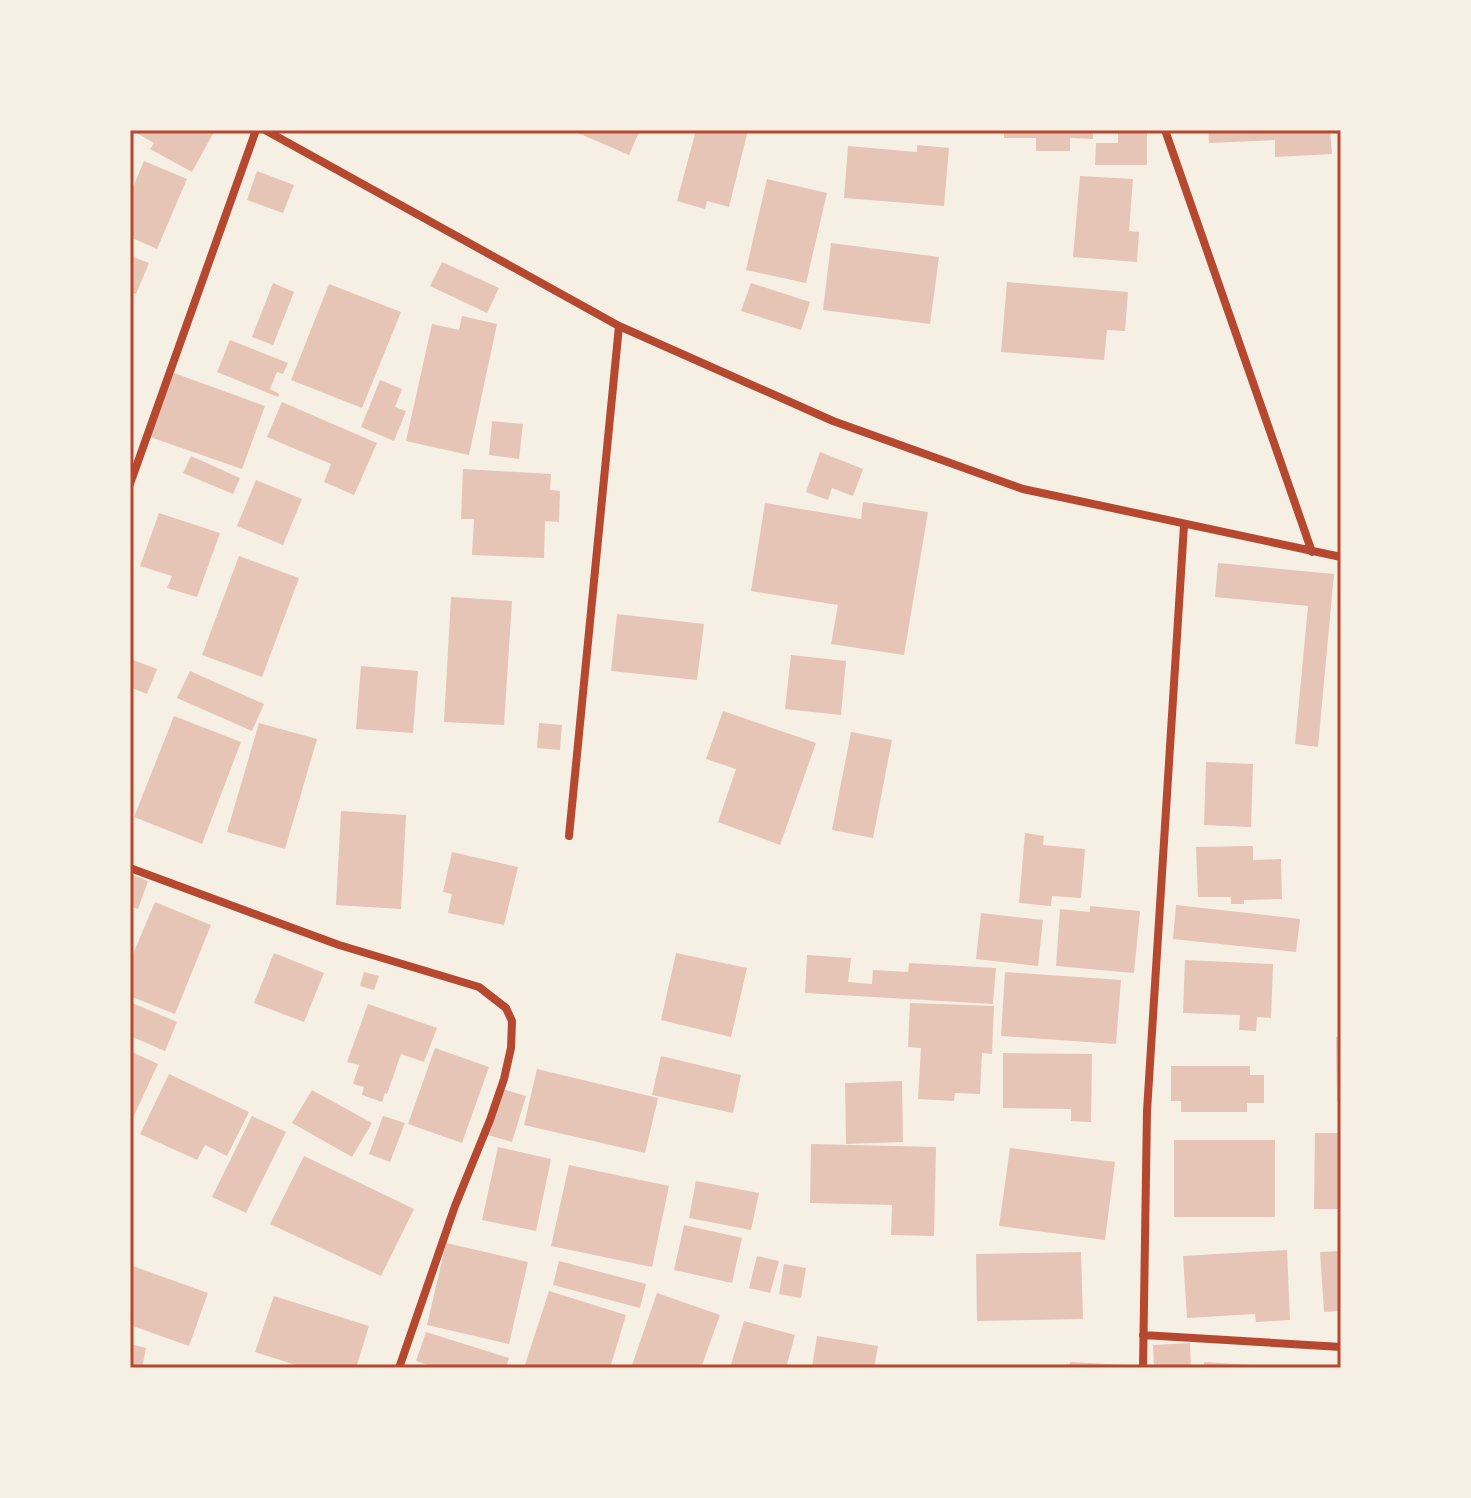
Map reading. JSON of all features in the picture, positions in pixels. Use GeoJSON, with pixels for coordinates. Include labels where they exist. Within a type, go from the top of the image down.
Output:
{"type":"FeatureCollection","features":[{"type":"Feature","properties":{"kind":"street"},"geometry":{"type":"LineString","coordinates":[[130,484],[256,130]]}},
{"type":"Feature","properties":{"kind":"street"},"geometry":{"type":"LineString","coordinates":[[265,130],[619,326],[833,421],[1023,489],[1341,557]]}},
{"type":"Feature","properties":{"kind":"street"},"geometry":{"type":"LineString","coordinates":[[1165,130],[1312,552]]}},
{"type":"Feature","properties":{"kind":"street"},"geometry":{"type":"LineString","coordinates":[[569,836],[619,326]]}},
{"type":"Feature","properties":{"kind":"street"},"geometry":{"type":"LineString","coordinates":[[1143,1368],[1147,1111],[1184,525]]}},
{"type":"Feature","properties":{"kind":"street"},"geometry":{"type":"LineString","coordinates":[[130,868],[339,945],[479,987],[506,1008],[512,1021],[511,1048],[504,1079],[455,1206],[399,1368]]}},
{"type":"Feature","properties":{"kind":"street"},"geometry":{"type":"LineString","coordinates":[[1143,1335],[1341,1347]]}},
{"type":"Feature","properties":{"kind":"building"},"geometry":{"type":"Polygon","coordinates":[[[131,130],[215,130],[192,172],[150,149],[154,143],[131,130]]]}},
{"type":"Feature","properties":{"kind":"building"},"geometry":{"type":"Polygon","coordinates":[[[571,130],[640,130],[629,155],[571,130]]]}},
{"type":"Feature","properties":{"kind":"building"},"geometry":{"type":"Polygon","coordinates":[[[696,130],[748,130],[729,207],[707,201],[705,209],[677,201],[696,130]]]}},
{"type":"Feature","properties":{"kind":"building"},"geometry":{"type":"Polygon","coordinates":[[[1004,130],[1093,130],[1093,139],[1070,138],[1070,151],[1036,151],[1036,138],[1004,138],[1004,130]]]}},
{"type":"Feature","properties":{"kind":"building"},"geometry":{"type":"Polygon","coordinates":[[[1118,130],[1147,130],[1147,165],[1095,165],[1096,143],[1118,143],[1118,130]]]}},
{"type":"Feature","properties":{"kind":"building"},"geometry":{"type":"Polygon","coordinates":[[[1208,130],[1330,130],[1332,154],[1275,157],[1275,140],[1209,143],[1208,130]]]}},
{"type":"Feature","properties":{"kind":"building"},"geometry":{"type":"Polygon","coordinates":[[[917,145],[949,148],[944,206],[844,198],[848,146],[917,152],[917,145]]]}},
{"type":"Feature","properties":{"kind":"building"},"geometry":{"type":"Polygon","coordinates":[[[144,161],[187,179],[157,249],[130,237],[130,194],[144,161]]]}},
{"type":"Feature","properties":{"kind":"building"},"geometry":{"type":"Polygon","coordinates":[[[257,171],[294,185],[283,213],[247,200],[257,171]]]}},
{"type":"Feature","properties":{"kind":"building"},"geometry":{"type":"Polygon","coordinates":[[[1080,176],[1133,179],[1129,231],[1139,232],[1137,262],[1073,257],[1080,176]]]}},
{"type":"Feature","properties":{"kind":"building"},"geometry":{"type":"Polygon","coordinates":[[[767,179],[827,193],[806,283],[746,270],[767,179]]]}},
{"type":"Feature","properties":{"kind":"building"},"geometry":{"type":"Polygon","coordinates":[[[831,243],[939,257],[930,324],[823,310],[831,243]]]}},
{"type":"Feature","properties":{"kind":"building"},"geometry":{"type":"Polygon","coordinates":[[[130,256],[149,263],[136,294],[130,292],[130,256]]]}},
{"type":"Feature","properties":{"kind":"building"},"geometry":{"type":"Polygon","coordinates":[[[442,262],[499,288],[487,313],[430,286],[442,262]]]}},
{"type":"Feature","properties":{"kind":"building"},"geometry":{"type":"Polygon","coordinates":[[[1007,282],[1128,292],[1125,331],[1107,330],[1104,360],[1001,352],[1007,282]]]}},
{"type":"Feature","properties":{"kind":"building"},"geometry":{"type":"Polygon","coordinates":[[[273,283],[294,292],[273,345],[252,337],[273,283]]]}},
{"type":"Feature","properties":{"kind":"building"},"geometry":{"type":"Polygon","coordinates":[[[751,283],[810,302],[801,330],[741,311],[751,283]]]}},
{"type":"Feature","properties":{"kind":"building"},"geometry":{"type":"Polygon","coordinates":[[[329,284],[401,312],[362,408],[291,380],[329,284]]]}},
{"type":"Feature","properties":{"kind":"building"},"geometry":{"type":"Polygon","coordinates":[[[462,316],[497,324],[469,455],[406,441],[432,324],[459,330],[462,316]]]}},
{"type":"Feature","properties":{"kind":"building"},"geometry":{"type":"Polygon","coordinates":[[[230,340],[288,363],[283,374],[277,372],[270,389],[279,394],[278,397],[217,372],[230,340]]]}},
{"type":"Feature","properties":{"kind":"building"},"geometry":{"type":"Polygon","coordinates":[[[174,373],[265,406],[242,469],[150,437],[174,373]]]}},
{"type":"Feature","properties":{"kind":"building"},"geometry":{"type":"Polygon","coordinates":[[[380,380],[402,389],[395,407],[406,411],[394,441],[361,427],[380,380]]]}},
{"type":"Feature","properties":{"kind":"building"},"geometry":{"type":"Polygon","coordinates":[[[282,402],[377,443],[354,495],[324,482],[331,464],[267,437],[282,402]]]}},
{"type":"Feature","properties":{"kind":"building"},"geometry":{"type":"Polygon","coordinates":[[[492,421],[523,424],[519,459],[489,455],[492,421]]]}},
{"type":"Feature","properties":{"kind":"building"},"geometry":{"type":"Polygon","coordinates":[[[820,452],[863,469],[853,496],[832,488],[828,500],[806,492],[820,452]]]}},
{"type":"Feature","properties":{"kind":"building"},"geometry":{"type":"Polygon","coordinates":[[[191,456],[240,478],[233,494],[183,473],[191,456]]]}},
{"type":"Feature","properties":{"kind":"building"},"geometry":{"type":"Polygon","coordinates":[[[463,469],[551,474],[550,490],[560,491],[559,522],[545,521],[544,558],[472,555],[474,519],[461,519],[463,469]]]}},
{"type":"Feature","properties":{"kind":"building"},"geometry":{"type":"Polygon","coordinates":[[[256,480],[302,499],[283,545],[237,526],[256,480]]]}},
{"type":"Feature","properties":{"kind":"building"},"geometry":{"type":"Polygon","coordinates":[[[863,502],[928,512],[904,655],[831,644],[838,605],[751,591],[765,503],[861,519],[863,502]]]}},
{"type":"Feature","properties":{"kind":"building"},"geometry":{"type":"Polygon","coordinates":[[[159,513],[220,533],[197,597],[167,588],[172,576],[140,566],[159,513]]]}},
{"type":"Feature","properties":{"kind":"building"},"geometry":{"type":"Polygon","coordinates":[[[239,556],[299,578],[262,677],[202,655],[239,556]]]}},
{"type":"Feature","properties":{"kind":"building"},"geometry":{"type":"Polygon","coordinates":[[[1218,563],[1334,574],[1318,747],[1295,744],[1308,606],[1215,597],[1218,563]]]}},
{"type":"Feature","properties":{"kind":"building"},"geometry":{"type":"Polygon","coordinates":[[[451,597],[512,601],[504,725],[444,722],[451,597]]]}},
{"type":"Feature","properties":{"kind":"building"},"geometry":{"type":"Polygon","coordinates":[[[617,614],[704,624],[697,680],[611,671],[617,614]]]}},
{"type":"Feature","properties":{"kind":"building"},"geometry":{"type":"Polygon","coordinates":[[[791,655],[846,661],[841,715],[785,709],[791,655]]]}},
{"type":"Feature","properties":{"kind":"building"},"geometry":{"type":"Polygon","coordinates":[[[130,659],[157,669],[147,694],[130,687],[130,659]]]}},
{"type":"Feature","properties":{"kind":"building"},"geometry":{"type":"Polygon","coordinates":[[[361,666],[418,671],[413,733],[356,729],[361,666]]]}},
{"type":"Feature","properties":{"kind":"building"},"geometry":{"type":"Polygon","coordinates":[[[190,671],[264,704],[252,731],[177,698],[190,671]]]}},
{"type":"Feature","properties":{"kind":"building"},"geometry":{"type":"Polygon","coordinates":[[[723,711],[816,743],[780,845],[718,822],[736,769],[706,759],[723,711]]]}},
{"type":"Feature","properties":{"kind":"building"},"geometry":{"type":"Polygon","coordinates":[[[174,716],[241,742],[202,844],[134,817],[174,716]]]}},
{"type":"Feature","properties":{"kind":"building"},"geometry":{"type":"Polygon","coordinates":[[[259,723],[317,739],[285,849],[227,832],[259,723]]]}},
{"type":"Feature","properties":{"kind":"building"},"geometry":{"type":"Polygon","coordinates":[[[539,723],[562,725],[560,750],[537,748],[539,723]]]}},
{"type":"Feature","properties":{"kind":"building"},"geometry":{"type":"Polygon","coordinates":[[[851,732],[892,740],[873,838],[832,830],[851,732]]]}},
{"type":"Feature","properties":{"kind":"building"},"geometry":{"type":"Polygon","coordinates":[[[1206,762],[1253,764],[1251,827],[1204,825],[1206,762]]]}},
{"type":"Feature","properties":{"kind":"building"},"geometry":{"type":"Polygon","coordinates":[[[341,811],[406,815],[401,909],[336,905],[341,811]]]}},
{"type":"Feature","properties":{"kind":"building"},"geometry":{"type":"Polygon","coordinates":[[[1025,833],[1044,836],[1043,845],[1085,849],[1081,898],[1052,896],[1051,906],[1019,903],[1025,833]]]}},
{"type":"Feature","properties":{"kind":"building"},"geometry":{"type":"Polygon","coordinates":[[[1253,846],[1253,860],[1281,859],[1282,899],[1244,900],[1244,904],[1231,904],[1231,897],[1198,897],[1196,847],[1253,846]]]}},
{"type":"Feature","properties":{"kind":"building"},"geometry":{"type":"Polygon","coordinates":[[[452,852],[518,867],[504,925],[448,913],[452,894],[443,892],[452,852]]]}},
{"type":"Feature","properties":{"kind":"building"},"geometry":{"type":"Polygon","coordinates":[[[130,874],[148,881],[138,909],[130,906],[130,874]]]}},
{"type":"Feature","properties":{"kind":"building"},"geometry":{"type":"Polygon","coordinates":[[[155,902],[211,925],[175,1014],[130,996],[130,961],[155,902]]]}},
{"type":"Feature","properties":{"kind":"building"},"geometry":{"type":"Polygon","coordinates":[[[1176,905],[1300,919],[1296,952],[1173,939],[1176,905]]]}},
{"type":"Feature","properties":{"kind":"building"},"geometry":{"type":"Polygon","coordinates":[[[1090,906],[1140,911],[1134,973],[1056,966],[1060,909],[1090,912],[1090,906]]]}},
{"type":"Feature","properties":{"kind":"building"},"geometry":{"type":"Polygon","coordinates":[[[981,913],[1043,920],[1038,966],[976,959],[981,913]]]}},
{"type":"Feature","properties":{"kind":"building"},"geometry":{"type":"Polygon","coordinates":[[[274,953],[324,973],[304,1022],[254,1003],[274,953]]]}},
{"type":"Feature","properties":{"kind":"building"},"geometry":{"type":"Polygon","coordinates":[[[676,953],[747,968],[731,1037],[661,1020],[676,953]]]}},
{"type":"Feature","properties":{"kind":"building"},"geometry":{"type":"Polygon","coordinates":[[[807,955],[851,958],[848,982],[872,984],[873,970],[908,972],[909,963],[996,968],[993,1004],[805,993],[807,955]]]}},
{"type":"Feature","properties":{"kind":"building"},"geometry":{"type":"Polygon","coordinates":[[[1185,960],[1273,964],[1271,1018],[1257,1017],[1256,1031],[1239,1030],[1240,1015],[1183,1013],[1185,960]]]}},
{"type":"Feature","properties":{"kind":"building"},"geometry":{"type":"Polygon","coordinates":[[[364,972],[379,976],[374,990],[360,986],[364,972]]]}},
{"type":"Feature","properties":{"kind":"building"},"geometry":{"type":"Polygon","coordinates":[[[1005,972],[1121,980],[1116,1044],[1001,1036],[1005,972]]]}},
{"type":"Feature","properties":{"kind":"building"},"geometry":{"type":"Polygon","coordinates":[[[130,1002],[177,1022],[165,1051],[130,1036],[130,1002]]]}},
{"type":"Feature","properties":{"kind":"building"},"geometry":{"type":"Polygon","coordinates":[[[910,1003],[994,1006],[992,1054],[982,1053],[980,1094],[955,1093],[954,1101],[918,1099],[921,1048],[908,1047],[910,1003]]]}},
{"type":"Feature","properties":{"kind":"building"},"geometry":{"type":"Polygon","coordinates":[[[368,1004],[437,1028],[424,1062],[401,1054],[382,1102],[362,1095],[364,1087],[353,1084],[359,1065],[347,1062],[368,1004]]]}},
{"type":"Feature","properties":{"kind":"building"},"geometry":{"type":"Polygon","coordinates":[[[1336,1037],[1341,1037],[1341,1101],[1337,1101],[1336,1037]]]}},
{"type":"Feature","properties":{"kind":"building"},"geometry":{"type":"Polygon","coordinates":[[[435,1048],[489,1067],[462,1143],[408,1124],[435,1048]]]}},
{"type":"Feature","properties":{"kind":"building"},"geometry":{"type":"Polygon","coordinates":[[[130,1051],[158,1064],[130,1124],[130,1051]]]}},
{"type":"Feature","properties":{"kind":"building"},"geometry":{"type":"Polygon","coordinates":[[[1003,1053],[1092,1054],[1091,1122],[1071,1121],[1071,1109],[1003,1108],[1003,1053]]]}},
{"type":"Feature","properties":{"kind":"building"},"geometry":{"type":"Polygon","coordinates":[[[661,1056],[741,1075],[733,1113],[652,1095],[661,1056]]]}},
{"type":"Feature","properties":{"kind":"building"},"geometry":{"type":"Polygon","coordinates":[[[1171,1066],[1250,1066],[1250,1075],[1264,1075],[1264,1103],[1247,1103],[1247,1112],[1181,1112],[1181,1101],[1171,1101],[1171,1066]]]}},
{"type":"Feature","properties":{"kind":"building"},"geometry":{"type":"Polygon","coordinates":[[[537,1069],[658,1098],[645,1153],[524,1125],[537,1069]]]}},
{"type":"Feature","properties":{"kind":"building"},"geometry":{"type":"Polygon","coordinates":[[[169,1074],[249,1112],[227,1156],[205,1145],[197,1160],[140,1134],[169,1074]]]}},
{"type":"Feature","properties":{"kind":"building"},"geometry":{"type":"Polygon","coordinates":[[[902,1081],[903,1142],[846,1144],[845,1083],[902,1081]]]}},
{"type":"Feature","properties":{"kind":"building"},"geometry":{"type":"Polygon","coordinates":[[[502,1089],[526,1096],[512,1142],[488,1135],[502,1089]]]}},
{"type":"Feature","properties":{"kind":"building"},"geometry":{"type":"Polygon","coordinates":[[[312,1090],[372,1123],[352,1157],[292,1123],[312,1090]]]}},
{"type":"Feature","properties":{"kind":"building"},"geometry":{"type":"Polygon","coordinates":[[[252,1116],[286,1132],[246,1213],[212,1197],[252,1116]]]}},
{"type":"Feature","properties":{"kind":"building"},"geometry":{"type":"Polygon","coordinates":[[[383,1116],[405,1123],[390,1162],[369,1154],[383,1116]]]}},
{"type":"Feature","properties":{"kind":"building"},"geometry":{"type":"Polygon","coordinates":[[[1315,1133],[1341,1133],[1341,1209],[1314,1209],[1315,1133]]]}},
{"type":"Feature","properties":{"kind":"building"},"geometry":{"type":"Polygon","coordinates":[[[1174,1140],[1275,1140],[1275,1217],[1174,1217],[1174,1140]]]}},
{"type":"Feature","properties":{"kind":"building"},"geometry":{"type":"Polygon","coordinates":[[[811,1144],[936,1147],[934,1236],[891,1235],[892,1205],[810,1203],[811,1144]]]}},
{"type":"Feature","properties":{"kind":"building"},"geometry":{"type":"Polygon","coordinates":[[[498,1147],[551,1159],[536,1231],[482,1220],[498,1147]]]}},
{"type":"Feature","properties":{"kind":"building"},"geometry":{"type":"Polygon","coordinates":[[[1010,1148],[1115,1162],[1105,1240],[999,1226],[1010,1148]]]}},
{"type":"Feature","properties":{"kind":"building"},"geometry":{"type":"Polygon","coordinates":[[[304,1156],[414,1209],[381,1276],[270,1224],[304,1156]]]}},
{"type":"Feature","properties":{"kind":"building"},"geometry":{"type":"Polygon","coordinates":[[[569,1165],[669,1186],[652,1267],[551,1246],[569,1165]]]}},
{"type":"Feature","properties":{"kind":"building"},"geometry":{"type":"Polygon","coordinates":[[[696,1181],[759,1193],[751,1230],[689,1218],[696,1181]]]}},
{"type":"Feature","properties":{"kind":"building"},"geometry":{"type":"Polygon","coordinates":[[[684,1225],[742,1238],[732,1283],[674,1270],[684,1225]]]}},
{"type":"Feature","properties":{"kind":"building"},"geometry":{"type":"Polygon","coordinates":[[[446,1243],[528,1262],[509,1344],[427,1325],[446,1243]]]}},
{"type":"Feature","properties":{"kind":"building"},"geometry":{"type":"Polygon","coordinates":[[[1287,1250],[1290,1320],[1256,1322],[1255,1314],[1187,1318],[1183,1256],[1287,1250]]]}},
{"type":"Feature","properties":{"kind":"building"},"geometry":{"type":"Polygon","coordinates":[[[1341,1251],[1341,1311],[1324,1312],[1320,1252],[1341,1251]]]}},
{"type":"Feature","properties":{"kind":"building"},"geometry":{"type":"Polygon","coordinates":[[[1081,1252],[1083,1319],[977,1321],[976,1254],[1081,1252]]]}},
{"type":"Feature","properties":{"kind":"building"},"geometry":{"type":"Polygon","coordinates":[[[757,1256],[779,1261],[770,1293],[749,1288],[757,1256]]]}},
{"type":"Feature","properties":{"kind":"building"},"geometry":{"type":"Polygon","coordinates":[[[559,1261],[646,1284],[640,1308],[553,1285],[559,1261]]]}},
{"type":"Feature","properties":{"kind":"building"},"geometry":{"type":"Polygon","coordinates":[[[784,1264],[806,1268],[801,1298],[779,1294],[784,1264]]]}},
{"type":"Feature","properties":{"kind":"building"},"geometry":{"type":"Polygon","coordinates":[[[130,1265],[208,1293],[189,1346],[130,1325],[130,1265]]]}},
{"type":"Feature","properties":{"kind":"building"},"geometry":{"type":"Polygon","coordinates":[[[549,1291],[626,1315],[610,1368],[524,1368],[549,1291]]]}},
{"type":"Feature","properties":{"kind":"building"},"geometry":{"type":"Polygon","coordinates":[[[657,1293],[720,1315],[701,1368],[631,1368],[657,1293]]]}},
{"type":"Feature","properties":{"kind":"building"},"geometry":{"type":"Polygon","coordinates":[[[274,1296],[369,1326],[356,1368],[305,1368],[255,1352],[274,1296]]]}},
{"type":"Feature","properties":{"kind":"building"},"geometry":{"type":"Polygon","coordinates":[[[744,1321],[795,1335],[786,1368],[730,1368],[744,1321]]]}},
{"type":"Feature","properties":{"kind":"building"},"geometry":{"type":"Polygon","coordinates":[[[426,1332],[509,1358],[506,1368],[438,1368],[416,1361],[426,1332]]]}},
{"type":"Feature","properties":{"kind":"building"},"geometry":{"type":"Polygon","coordinates":[[[817,1336],[878,1346],[874,1368],[812,1368],[817,1336]]]}},
{"type":"Feature","properties":{"kind":"building"},"geometry":{"type":"Polygon","coordinates":[[[1190,1343],[1191,1368],[1154,1368],[1153,1345],[1190,1343]]]}},
{"type":"Feature","properties":{"kind":"building"},"geometry":{"type":"Polygon","coordinates":[[[130,1344],[146,1348],[142,1368],[130,1368],[130,1344]]]}},
{"type":"Feature","properties":{"kind":"building"},"geometry":{"type":"Polygon","coordinates":[[[1070,1362],[1127,1365],[1127,1368],[1069,1368],[1070,1362]]]}},
{"type":"Feature","properties":{"kind":"building"},"geometry":{"type":"Polygon","coordinates":[[[1204,1362],[1252,1365],[1252,1368],[1204,1368],[1204,1362]]]}}]}
